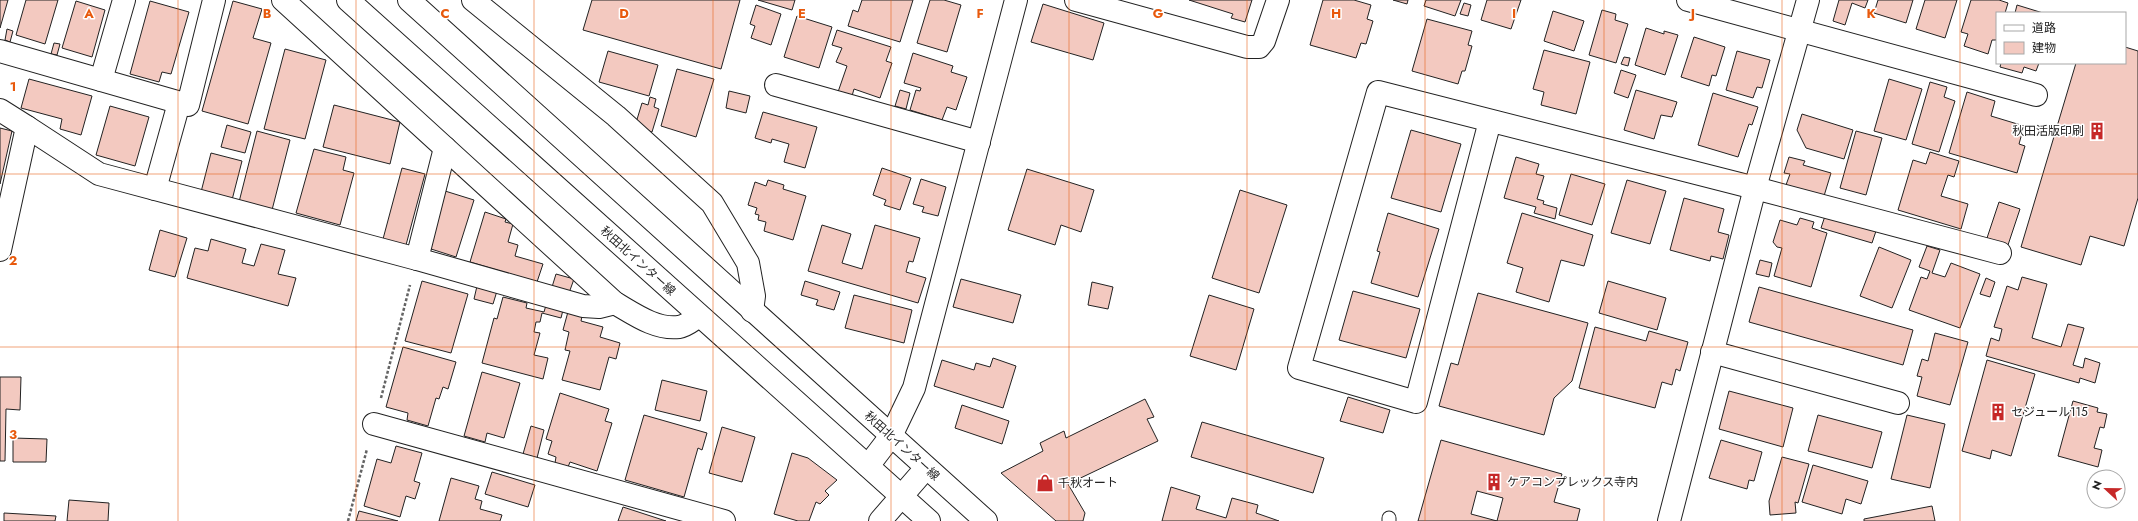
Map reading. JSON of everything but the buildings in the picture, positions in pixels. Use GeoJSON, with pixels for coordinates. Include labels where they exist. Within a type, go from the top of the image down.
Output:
{"type":"FeatureCollection","features":[{"type":"Feature","properties":{"kind":"street"},"geometry":{"type":"LineString","coordinates":[[101,80],[124,0]]}},
{"type":"Feature","properties":{"kind":"street"},"geometry":{"type":"LineString","coordinates":[[0,51],[188,105],[214,0]]}},
{"type":"Feature","properties":{"kind":"street"},"geometry":{"type":"LineString","coordinates":[[283,0],[615,303],[638,316],[662,326],[681,327],[699,316]]}},
{"type":"Feature","properties":{"kind":"street","name":"秋田北インター線"},"geometry":{"type":"LineString","coordinates":[[348,0],[929,521]]}},
{"type":"Feature","properties":{"kind":"street","name":"秋田北インター線"},"geometry":{"type":"LineString","coordinates":[[409,0],[986,521]]}},
{"type":"Feature","properties":{"kind":"street"},"geometry":{"type":"LineString","coordinates":[[868,466],[891,436],[914,388],[1016,0]]}},
{"type":"Feature","properties":{"kind":"street"},"geometry":{"type":"LineString","coordinates":[[1076,0],[1247,47],[1259,47],[1264,41],[1278,0]]}},
{"type":"Feature","properties":{"kind":"street"},"geometry":{"type":"LineString","coordinates":[[1688,0],[2036,94]]}},
{"type":"Feature","properties":{"kind":"street"},"geometry":{"type":"LineString","coordinates":[[1669,521],[1755,188],[1808,0]]}},
{"type":"Feature","properties":{"kind":"street"},"geometry":{"type":"LineString","coordinates":[[475,1],[616,116],[712,203],[748,263],[754,296],[752,311]]}},
{"type":"Feature","properties":{"kind":"street"},"geometry":{"type":"LineString","coordinates":[[776,85],[979,142]]}},
{"type":"Feature","properties":{"kind":"street"},"geometry":{"type":"LineString","coordinates":[[1490,121],[1416,402],[1299,368],[1378,92],[1755,188],[2000,253]]}},
{"type":"Feature","properties":{"kind":"street"},"geometry":{"type":"LineString","coordinates":[[155,189],[179,103]]}},
{"type":"Feature","properties":{"kind":"street"},"geometry":{"type":"LineString","coordinates":[[0,110],[99,174],[417,259],[583,306],[599,307],[615,303]]}},
{"type":"Feature","properties":{"kind":"street"},"geometry":{"type":"LineString","coordinates":[[0,250],[27,127]]}},
{"type":"Feature","properties":{"kind":"street"},"geometry":{"type":"LineString","coordinates":[[417,259],[445,148]]}},
{"type":"Feature","properties":{"kind":"street"},"geometry":{"type":"LineString","coordinates":[[1712,352],[1898,403]]}},
{"type":"Feature","properties":{"kind":"street"},"geometry":{"type":"LineString","coordinates":[[374,424],[724,521]]}},
{"type":"Feature","properties":{"kind":"street"},"geometry":{"type":"LineString","coordinates":[[880,521],[926,468]]}},
{"type":"Feature","properties":{"kind":"path"},"geometry":{"type":"LineString","coordinates":[[348,521],[417,259]]}},
{"type":"Feature","properties":{"kind":"place","name":"秋田活版印刷"},"geometry":{"type":"Point","coordinates":[2097,131]}},
{"type":"Feature","properties":{"kind":"place","name":"セジュール115"},"geometry":{"type":"Point","coordinates":[1998,412]}},
{"type":"Feature","properties":{"kind":"place","name":"ケアコンプレックス寺内"},"geometry":{"type":"Point","coordinates":[1494,482]}},
{"type":"Feature","properties":{"kind":"place","name":"千秋オート"},"geometry":{"type":"Point","coordinates":[1045,483]}}]}
